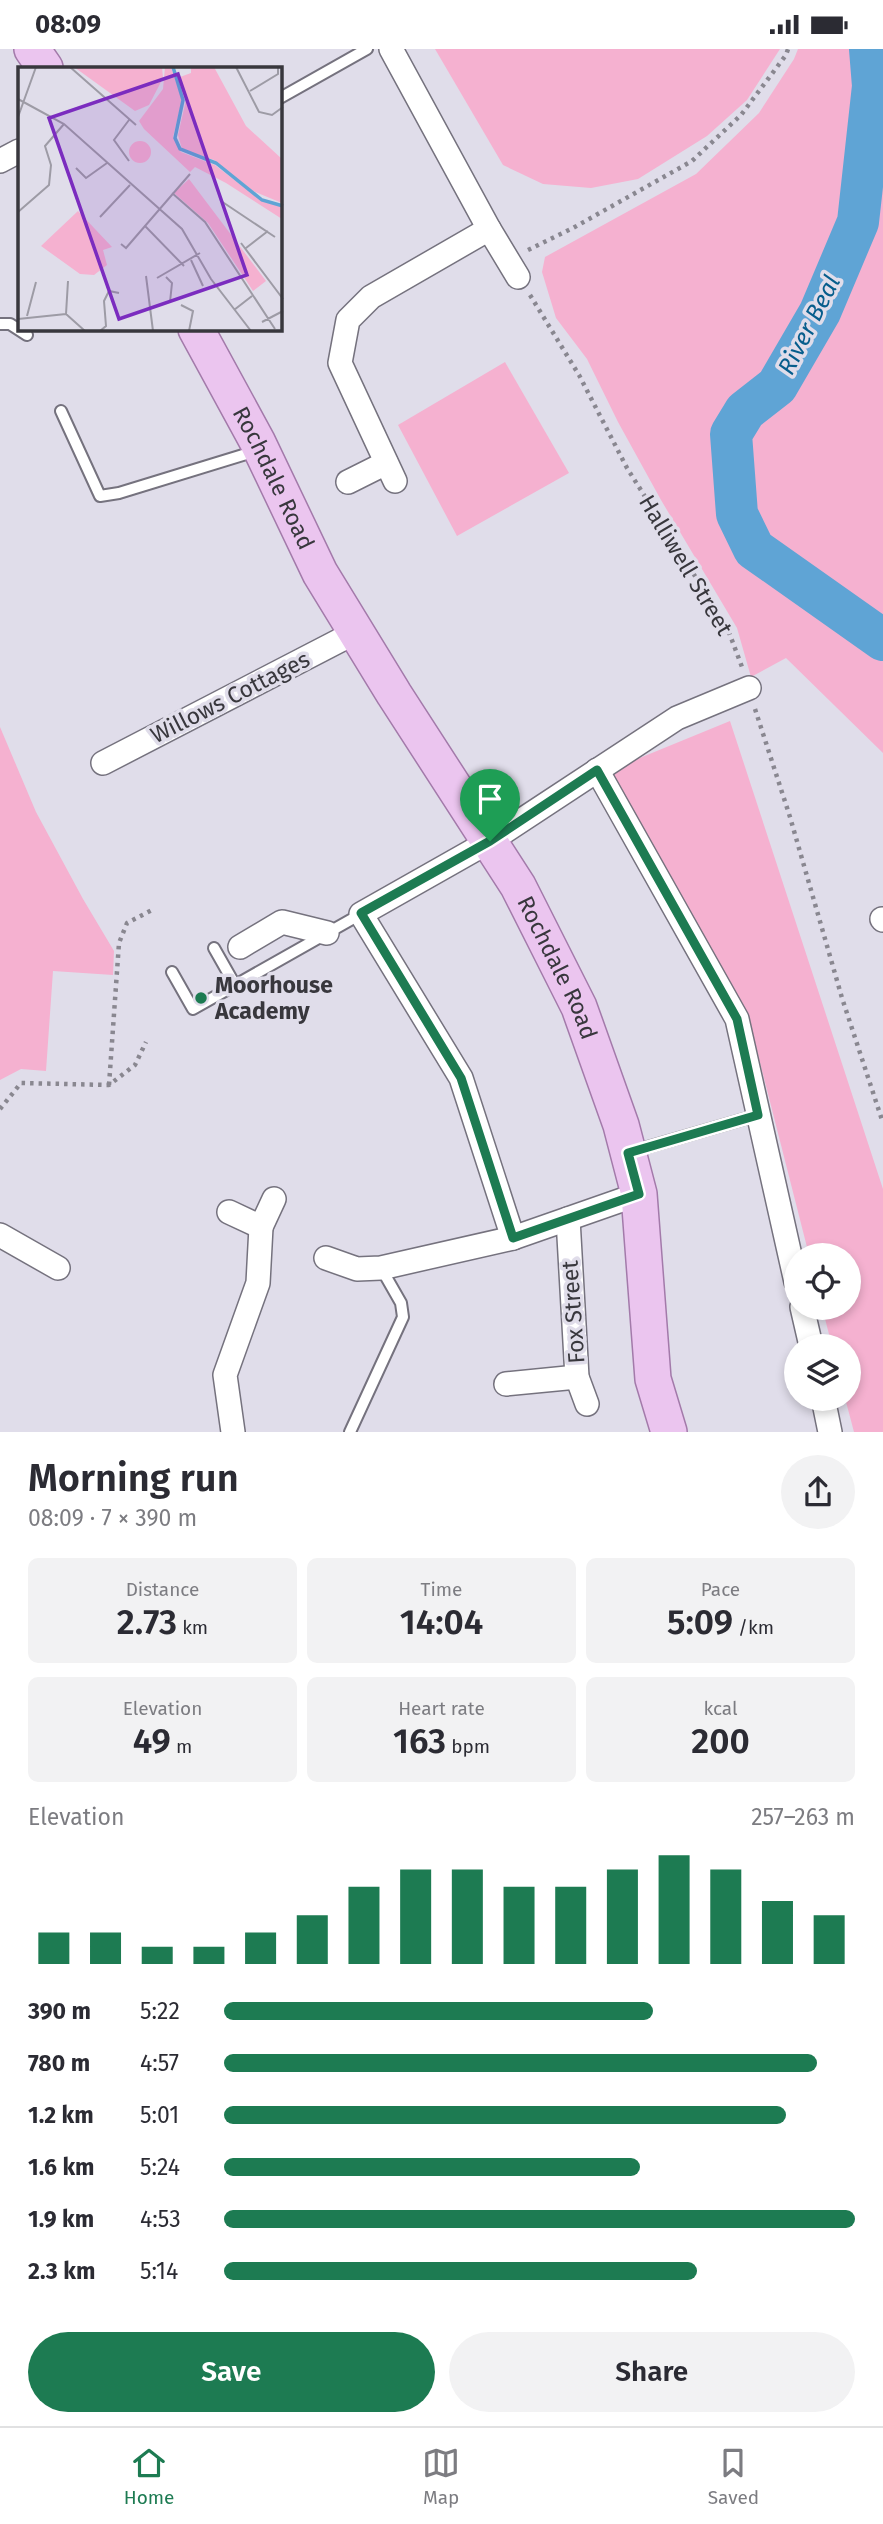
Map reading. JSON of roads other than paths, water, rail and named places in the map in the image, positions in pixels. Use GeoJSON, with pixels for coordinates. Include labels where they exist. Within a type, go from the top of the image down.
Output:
{"type":"FeatureCollection","features":[{"type":"Feature","properties":{"kind":"main road","name":"Rochdale Road"},"geometry":{"type":"LineString","coordinates":[[197,331],[261,450],[320,573],[518,886],[579,1007],[621,1125],[639,1194],[653,1379],[669,1432]]}},
{"type":"Feature","properties":{"kind":"street"},"geometry":{"type":"LineString","coordinates":[[391,49],[513,269]]}},
{"type":"Feature","properties":{"kind":"street"},"geometry":{"type":"LineString","coordinates":[[0,161],[18,152]]}},
{"type":"Feature","properties":{"kind":"street"},"geometry":{"type":"LineString","coordinates":[[348,482],[391,472],[340,362],[348,320],[371,297],[489,229]]}},
{"type":"Feature","properties":{"kind":"street","name":"Willows Cottages"},"geometry":{"type":"LineString","coordinates":[[103,763],[356,632]]}},
{"type":"Feature","properties":{"kind":"street"},"geometry":{"type":"LineString","coordinates":[[513,1238],[461,1078],[361,913],[490,841],[677,718],[749,688]]}},
{"type":"Feature","properties":{"kind":"street"},"geometry":{"type":"LineString","coordinates":[[597,770],[737,1019],[787,1243]]}},
{"type":"Feature","properties":{"kind":"street"},"geometry":{"type":"LineString","coordinates":[[240,947],[282,922],[327,933]]}},
{"type":"Feature","properties":{"kind":"street"},"geometry":{"type":"LineString","coordinates":[[326,1258],[357,1269],[381,1268],[513,1238],[639,1194]]}},
{"type":"Feature","properties":{"kind":"street"},"geometry":{"type":"LineString","coordinates":[[233,1432],[225,1375],[258,1283],[261,1227],[274,1199]]}},
{"type":"Feature","properties":{"kind":"street"},"geometry":{"type":"LineString","coordinates":[[229,1212],[261,1227]]}},
{"type":"Feature","properties":{"kind":"street","name":"Fox Street"},"geometry":{"type":"LineString","coordinates":[[568,1219],[578,1377],[587,1404]]}},
{"type":"Feature","properties":{"kind":"street"},"geometry":{"type":"LineString","coordinates":[[0,1235],[58,1268]]}},
{"type":"Feature","properties":{"kind":"street"},"geometry":{"type":"LineString","coordinates":[[506,1384],[578,1377]]}},
{"type":"Feature","properties":{"kind":"street"},"geometry":{"type":"LineString","coordinates":[[826,1411],[830,1432]]}},
{"type":"Feature","properties":{"kind":"lane"},"geometry":{"type":"LineString","coordinates":[[282,97],[367,49]]}},
{"type":"Feature","properties":{"kind":"lane"},"geometry":{"type":"LineString","coordinates":[[0,324],[10,324],[18,329]]}},
{"type":"Feature","properties":{"kind":"lane"},"geometry":{"type":"LineString","coordinates":[[21,331],[27,335]]}},
{"type":"Feature","properties":{"kind":"lane"},"geometry":{"type":"LineString","coordinates":[[61,411],[100,496],[119,493],[261,450]]}},
{"type":"Feature","properties":{"kind":"lane"},"geometry":{"type":"LineString","coordinates":[[172,972],[193,1009],[361,913]]}},
{"type":"Feature","properties":{"kind":"lane"},"geometry":{"type":"LineString","coordinates":[[214,948],[235,985]]}},
{"type":"Feature","properties":{"kind":"lane"},"geometry":{"type":"LineString","coordinates":[[628,1153],[758,1115]]}},
{"type":"Feature","properties":{"kind":"lane"},"geometry":{"type":"LineString","coordinates":[[350,1432],[403,1317],[401,1303],[381,1268]]}},
{"type":"Feature","properties":{"kind":"waterway","name":"River Beal"},"geometry":{"type":"LineString","coordinates":[[870,49],[873,86],[858,222],[820,312],[777,386],[745,411],[731,434],[737,514],[754,549],[883,640]]}},
{"type":"Feature","properties":{"kind":"place","name":"Moorhouse Academy"},"geometry":{"type":"Point","coordinates":[201,998]}}]}
